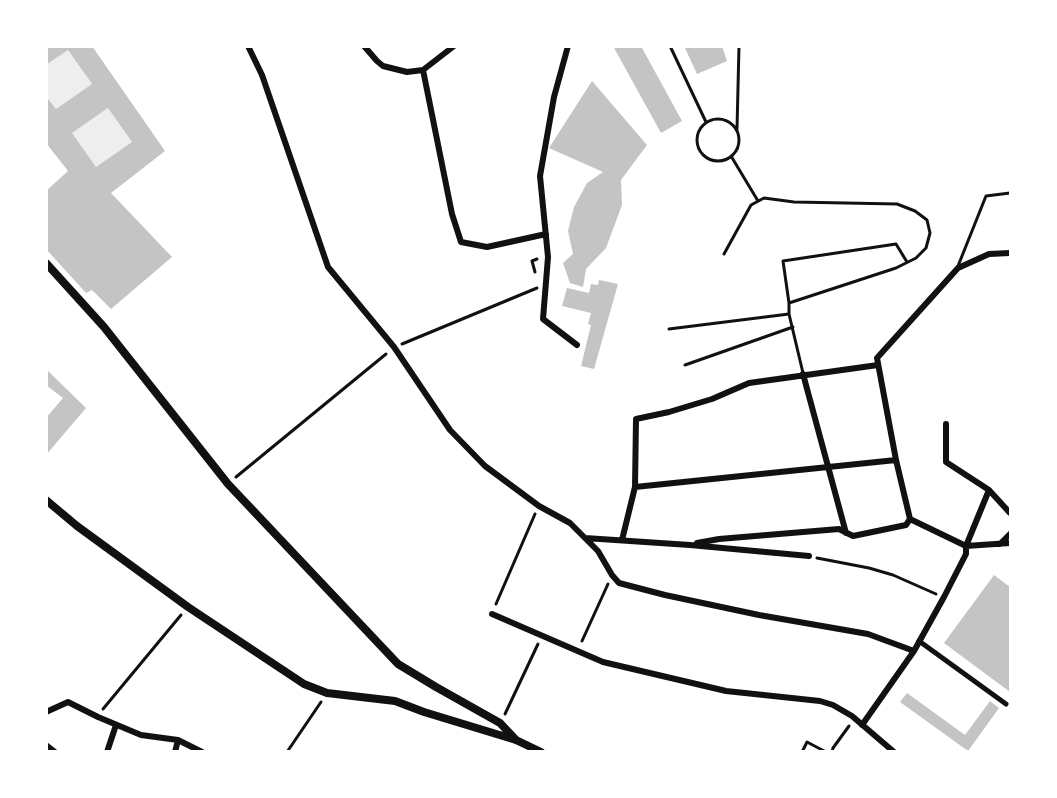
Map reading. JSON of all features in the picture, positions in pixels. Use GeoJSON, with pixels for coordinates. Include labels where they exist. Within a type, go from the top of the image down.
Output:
{"type":"FeatureCollection","features":[{"type":"Feature","properties":{"kind":"street"},"geometry":{"type":"LineString","coordinates":[[248,46],[262,75],[328,267],[394,347],[450,430],[485,466],[538,506],[570,523],[598,551],[619,583],[759,615],[868,634],[914,651]]}},
{"type":"Feature","properties":{"kind":"street"},"geometry":{"type":"LineString","coordinates":[[364,46],[383,66],[407,72],[423,70],[454,46]]}},
{"type":"Feature","properties":{"kind":"street"},"geometry":{"type":"LineString","coordinates":[[568,46],[554,98],[540,177],[548,256],[543,319],[577,345]]}},
{"type":"Feature","properties":{"kind":"street"},"geometry":{"type":"LineString","coordinates":[[423,70],[452,214],[461,242],[487,247],[546,234]]}},
{"type":"Feature","properties":{"kind":"street"},"geometry":{"type":"LineString","coordinates":[[690,545],[718,539],[839,529],[853,536],[906,525],[910,519],[896,460],[877,358],[957,268],[989,254],[1011,253]]}},
{"type":"Feature","properties":{"kind":"street"},"geometry":{"type":"LineString","coordinates":[[46,263],[104,327],[228,484],[398,664],[500,723],[516,740]]}},
{"type":"Feature","properties":{"kind":"street"},"geometry":{"type":"LineString","coordinates":[[622,540],[635,487],[636,419],[712,399],[749,383],[878,365]]}},
{"type":"Feature","properties":{"kind":"street"},"geometry":{"type":"LineString","coordinates":[[803,374],[846,533]]}},
{"type":"Feature","properties":{"kind":"street"},"geometry":{"type":"LineString","coordinates":[[946,424],[946,462],[990,490],[1011,513]]}},
{"type":"Feature","properties":{"kind":"street"},"geometry":{"type":"LineString","coordinates":[[635,487],[896,460]]}},
{"type":"Feature","properties":{"kind":"street"},"geometry":{"type":"LineString","coordinates":[[862,725],[914,651],[944,597],[966,554],[966,546],[990,490]]}},
{"type":"Feature","properties":{"kind":"street"},"geometry":{"type":"LineString","coordinates":[[46,500],[188,607],[304,684],[327,693],[394,701],[516,740],[540,752]]}},
{"type":"Feature","properties":{"kind":"street"},"geometry":{"type":"LineString","coordinates":[[910,519],[966,546],[1011,543]]}},
{"type":"Feature","properties":{"kind":"street"},"geometry":{"type":"LineString","coordinates":[[1000,544],[1011,534]]}},
{"type":"Feature","properties":{"kind":"street"},"geometry":{"type":"LineString","coordinates":[[585,538],[809,556]]}},
{"type":"Feature","properties":{"kind":"street"},"geometry":{"type":"LineString","coordinates":[[492,614],[603,662],[726,691],[820,701],[833,705],[855,718],[894,752]]}},
{"type":"Feature","properties":{"kind":"street"},"geometry":{"type":"LineString","coordinates":[[919,641],[1008,705]]}},
{"type":"Feature","properties":{"kind":"street"},"geometry":{"type":"LineString","coordinates":[[46,712],[68,702],[141,735],[178,740],[202,752]]}},
{"type":"Feature","properties":{"kind":"street"},"geometry":{"type":"LineString","coordinates":[[107,752],[116,725]]}},
{"type":"Feature","properties":{"kind":"street"},"geometry":{"type":"LineString","coordinates":[[175,752],[178,740]]}},
{"type":"Feature","properties":{"kind":"street"},"geometry":{"type":"LineString","coordinates":[[46,745],[55,752]]}},
{"type":"Feature","properties":{"kind":"lane"},"geometry":{"type":"LineString","coordinates":[[670,46],[706,122]]}},
{"type":"Feature","properties":{"kind":"lane"},"geometry":{"type":"LineString","coordinates":[[737,131],[739,46]]}},
{"type":"Feature","properties":{"kind":"lane"},"geometry":{"type":"LineString","coordinates":[[713,119],[727,120],[737,131],[739,138],[736,151],[726,160],[706,158],[696,141],[701,127],[713,119]]}},
{"type":"Feature","properties":{"kind":"lane"},"geometry":{"type":"LineString","coordinates":[[731,156],[758,201]]}},
{"type":"Feature","properties":{"kind":"lane"},"geometry":{"type":"LineString","coordinates":[[957,268],[986,196],[1011,193]]}},
{"type":"Feature","properties":{"kind":"lane"},"geometry":{"type":"LineString","coordinates":[[724,254],[751,205],[764,198],[794,202],[897,204],[915,211],[927,220],[930,233],[926,248],[916,258],[896,268],[789,303]]}},
{"type":"Feature","properties":{"kind":"lane"},"geometry":{"type":"LineString","coordinates":[[803,374],[789,314],[783,261],[896,244],[907,262]]}},
{"type":"Feature","properties":{"kind":"lane"},"geometry":{"type":"LineString","coordinates":[[669,329],[789,314]]}},
{"type":"Feature","properties":{"kind":"lane"},"geometry":{"type":"LineString","coordinates":[[685,365],[793,327]]}},
{"type":"Feature","properties":{"kind":"path"},"geometry":{"type":"LineString","coordinates":[[537,278],[532,261],[548,256]]}},
{"type":"Feature","properties":{"kind":"path"},"geometry":{"type":"LineString","coordinates":[[228,484],[394,347],[540,286]]}},
{"type":"Feature","properties":{"kind":"path"},"geometry":{"type":"LineString","coordinates":[[492,614],[538,506]]}},
{"type":"Feature","properties":{"kind":"path"},"geometry":{"type":"LineString","coordinates":[[809,556],[893,575],[944,597]]}},
{"type":"Feature","properties":{"kind":"path"},"geometry":{"type":"LineString","coordinates":[[577,651],[612,575]]}},
{"type":"Feature","properties":{"kind":"path"},"geometry":{"type":"LineString","coordinates":[[98,717],[188,607]]}},
{"type":"Feature","properties":{"kind":"path"},"geometry":{"type":"LineString","coordinates":[[500,723],[542,636]]}},
{"type":"Feature","properties":{"kind":"path"},"geometry":{"type":"LineString","coordinates":[[287,752],[327,693]]}},
{"type":"Feature","properties":{"kind":"path"},"geometry":{"type":"LineString","coordinates":[[832,752],[855,718]]}},
{"type":"Feature","properties":{"kind":"path"},"geometry":{"type":"LineString","coordinates":[[802,752],[807,742],[826,752]]}},
{"type":"Feature","properties":{"kind":"shaded area"},"geometry":{"type":"Polygon","coordinates":[[[68,50],[92,84],[56,109],[47,96],[46,65],[68,50]]]}},
{"type":"Feature","properties":{"kind":"shaded area"},"geometry":{"type":"Polygon","coordinates":[[[108,108],[132,142],[96,167],[72,133],[108,108]]]}},
{"type":"Feature","properties":{"kind":"building"},"geometry":{"type":"Polygon","coordinates":[[[46,46],[92,46],[165,151],[111,193],[172,257],[111,309],[92,290],[86,293],[46,249],[46,191],[68,171],[46,143],[46,96],[56,109],[92,84],[68,50],[46,65],[46,46]],[[108,108],[72,133],[96,167],[132,142],[108,108]]]}},
{"type":"Feature","properties":{"kind":"building"},"geometry":{"type":"Polygon","coordinates":[[[613,46],[641,46],[682,121],[661,133],[613,46]]]}},
{"type":"Feature","properties":{"kind":"building"},"geometry":{"type":"Polygon","coordinates":[[[684,46],[722,46],[727,61],[697,74],[684,46]]]}},
{"type":"Feature","properties":{"kind":"building"},"geometry":{"type":"Polygon","coordinates":[[[592,81],[647,145],[621,180],[622,205],[606,248],[586,269],[583,287],[570,283],[563,263],[573,254],[568,231],[574,207],[587,183],[603,172],[549,148],[592,81]]]}},
{"type":"Feature","properties":{"kind":"building"},"geometry":{"type":"Polygon","coordinates":[[[599,280],[618,284],[594,369],[581,366],[591,325],[588,324],[591,313],[562,306],[567,288],[589,293],[591,284],[598,285],[599,280]]]}},
{"type":"Feature","properties":{"kind":"building"},"geometry":{"type":"Polygon","coordinates":[[[46,369],[86,408],[46,455],[46,418],[63,398],[46,385],[46,369]]]}},
{"type":"Feature","properties":{"kind":"building"},"geometry":{"type":"Polygon","coordinates":[[[994,575],[1010,587],[1010,692],[944,643],[994,575]]]}},
{"type":"Feature","properties":{"kind":"building"},"geometry":{"type":"Polygon","coordinates":[[[907,693],[965,735],[990,701],[999,708],[968,751],[900,702],[907,693]]]}}]}
